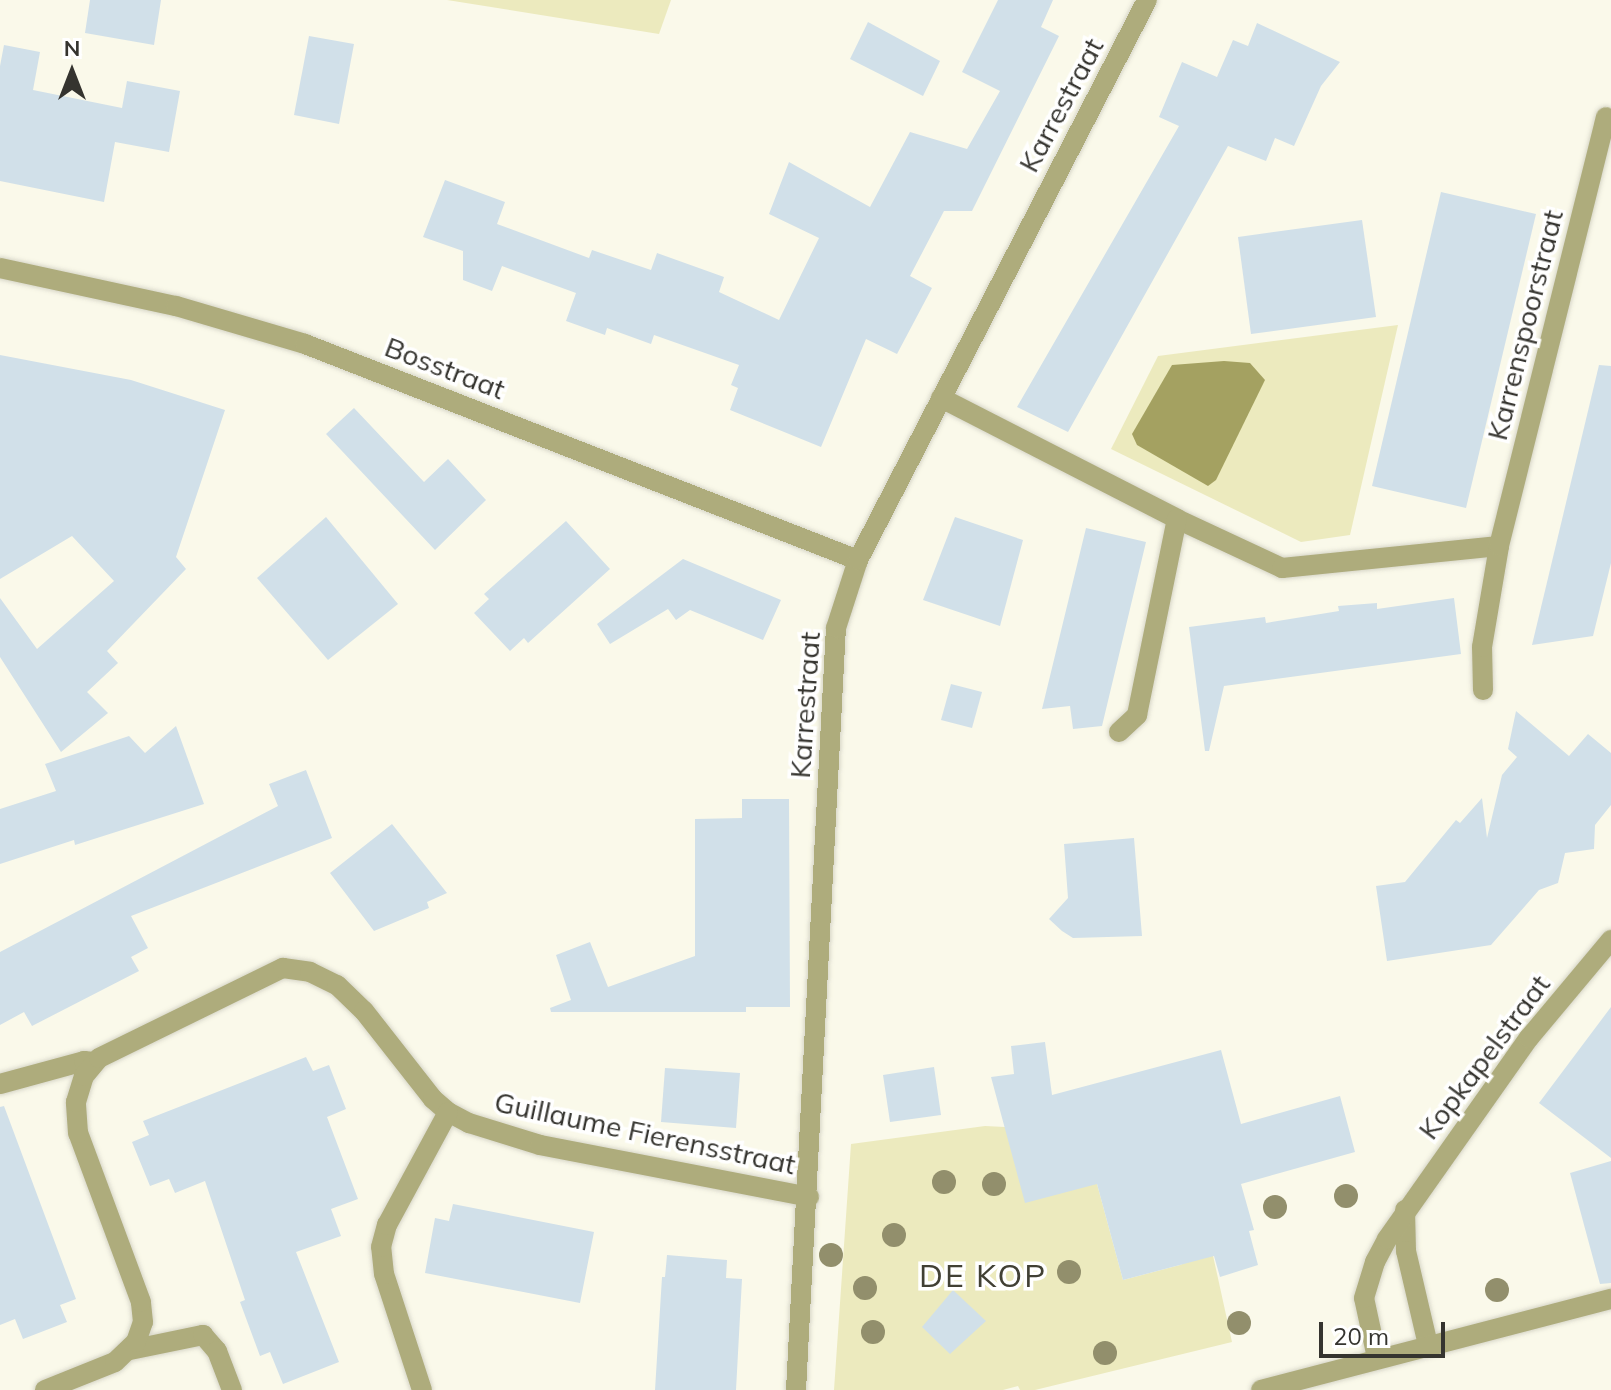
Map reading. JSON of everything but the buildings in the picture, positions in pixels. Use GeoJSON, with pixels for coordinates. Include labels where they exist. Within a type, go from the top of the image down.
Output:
{"type":"FeatureCollection","features":[{"type":"Feature","properties":{"kind":"street","name":"Karrestraat"},"geometry":{"type":"LineString","coordinates":[[796,1390],[809,1197],[830,696],[836,628],[858,560],[1147,0]]}},
{"type":"Feature","properties":{"kind":"street","name":"Karrenspoorstraat"},"geometry":{"type":"LineString","coordinates":[[1483,690],[1482,647],[1499,546],[1606,117]]}},
{"type":"Feature","properties":{"kind":"street","name":"Bosstraat"},"geometry":{"type":"LineString","coordinates":[[0,268],[176,306],[305,344],[858,560]]}},
{"type":"Feature","properties":{"kind":"street"},"geometry":{"type":"LineString","coordinates":[[941,398],[1177,519],[1282,568],[1499,546]]}},
{"type":"Feature","properties":{"kind":"street"},"geometry":{"type":"LineString","coordinates":[[1119,732],[1137,715],[1177,519]]}},
{"type":"Feature","properties":{"kind":"street","name":"Kopkapelstraat"},"geometry":{"type":"LineString","coordinates":[[1377,1358],[1364,1298],[1375,1262],[1405,1210],[1529,1038],[1611,940]]}},
{"type":"Feature","properties":{"kind":"street","name":"Guillaume Fierensstraat"},"geometry":{"type":"LineString","coordinates":[[0,1084],[84,1061],[94,1062],[265,975],[298,968],[324,977],[350,996],[424,1089],[448,1112],[496,1133],[540,1145],[809,1197]]}},
{"type":"Feature","properties":{"kind":"street"},"geometry":{"type":"LineString","coordinates":[[45,1390],[115,1362],[130,1350],[141,1332],[141,1302],[82,1147],[75,1118],[79,1088],[94,1062]]}},
{"type":"Feature","properties":{"kind":"street"},"geometry":{"type":"LineString","coordinates":[[422,1390],[384,1274],[381,1247],[387,1225],[448,1112]]}},
{"type":"Feature","properties":{"kind":"street"},"geometry":{"type":"LineString","coordinates":[[1405,1210],[1406,1251],[1428,1345]]}},
{"type":"Feature","properties":{"kind":"street"},"geometry":{"type":"LineString","coordinates":[[1261,1390],[1611,1299]]}},
{"type":"Feature","properties":{"kind":"street"},"geometry":{"type":"LineString","coordinates":[[130,1350],[203,1335],[217,1351],[232,1390]]}},
{"type":"Feature","properties":{"kind":"shaded area"},"geometry":{"type":"Polygon","coordinates":[[[447,0],[671,0],[659,34],[447,0]]]}},
{"type":"Feature","properties":{"kind":"shaded area"},"geometry":{"type":"Polygon","coordinates":[[[1398,325],[1350,535],[1301,542],[1111,449],[1158,356],[1398,325]]]}},
{"type":"Feature","properties":{"kind":"shaded area"},"geometry":{"type":"Polygon","coordinates":[[[1224,361],[1250,363],[1265,380],[1216,480],[1208,486],[1137,445],[1132,434],[1172,365],[1224,361]]]}},
{"type":"Feature","properties":{"kind":"shaded area"},"geometry":{"type":"Polygon","coordinates":[[[985,1126],[1005,1127],[1097,1184],[1123,1280],[1180,1265],[1212,1251],[1232,1342],[1035,1390],[1020,1390],[1018,1386],[1003,1390],[834,1390],[851,1144],[985,1126]]]}},
{"type":"Feature","properties":{"kind":"district","name":"DE KOP"},"geometry":{"type":"Point","coordinates":[983,1275]}}]}
